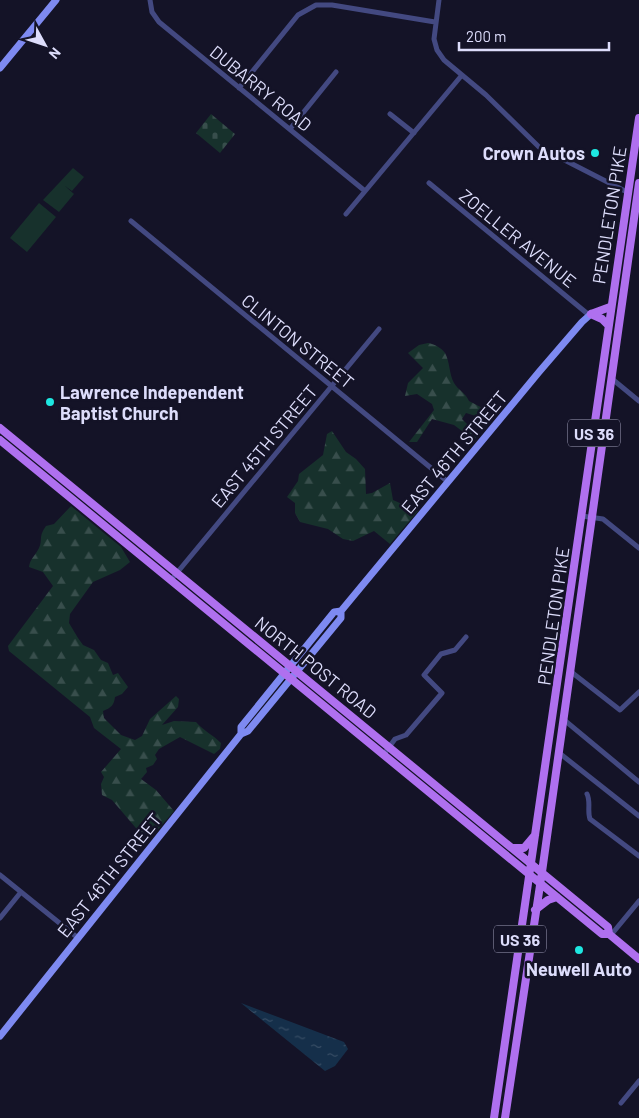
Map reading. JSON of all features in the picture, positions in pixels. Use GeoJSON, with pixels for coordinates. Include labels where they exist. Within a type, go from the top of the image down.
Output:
{"type":"FeatureCollection","features":[{"type":"Feature","properties":{"kind":"main road","name":"PENDLETON PIKE"},"geometry":{"type":"LineString","coordinates":[[494,1118],[582,516],[610,307],[639,118]]}},
{"type":"Feature","properties":{"kind":"main road","name":"PENDLETON PIKE"},"geometry":{"type":"LineString","coordinates":[[505,1118],[542,872],[639,182]]}},
{"type":"Feature","properties":{"kind":"main road"},"geometry":{"type":"LineString","coordinates":[[590,314],[610,307]]}},
{"type":"Feature","properties":{"kind":"main road"},"geometry":{"type":"LineString","coordinates":[[590,314],[602,319],[608,325]]}},
{"type":"Feature","properties":{"kind":"main road","name":"NORTH POST ROAD"},"geometry":{"type":"LineString","coordinates":[[0,428],[542,872],[608,927],[610,935]]}},
{"type":"Feature","properties":{"kind":"main road","name":"NORTH POST ROAD"},"geometry":{"type":"LineString","coordinates":[[0,440],[602,934],[610,935],[639,959]]}},
{"type":"Feature","properties":{"kind":"main road"},"geometry":{"type":"LineString","coordinates":[[512,848],[524,848],[536,834]]}},
{"type":"Feature","properties":{"kind":"main road"},"geometry":{"type":"LineString","coordinates":[[535,910],[548,900],[557,897]]}},
{"type":"Feature","properties":{"kind":"street"},"geometry":{"type":"LineString","coordinates":[[0,68],[56,0]]}},
{"type":"Feature","properties":{"kind":"street","name":"DUBARRY ROAD"},"geometry":{"type":"LineString","coordinates":[[150,0],[152,14],[159,22],[365,191]]}},
{"type":"Feature","properties":{"kind":"street"},"geometry":{"type":"LineString","coordinates":[[439,0],[434,39],[437,50],[444,60],[539,147],[627,192]]}},
{"type":"Feature","properties":{"kind":"street"},"geometry":{"type":"LineString","coordinates":[[239,88],[298,15],[316,5],[332,5],[435,22]]}},
{"type":"Feature","properties":{"kind":"street"},"geometry":{"type":"LineString","coordinates":[[290,130],[336,72]]}},
{"type":"Feature","properties":{"kind":"street"},"geometry":{"type":"LineString","coordinates":[[346,214],[462,75]]}},
{"type":"Feature","properties":{"kind":"street"},"geometry":{"type":"LineString","coordinates":[[390,114],[414,133]]}},
{"type":"Feature","properties":{"kind":"street","name":"ZOELLER AVENUE"},"geometry":{"type":"LineString","coordinates":[[429,183],[590,314]]}},
{"type":"Feature","properties":{"kind":"street","name":"CLINTON STREET"},"geometry":{"type":"LineString","coordinates":[[131,221],[448,482]]}},
{"type":"Feature","properties":{"kind":"street","name":"EAST 46TH STREET"},"geometry":{"type":"LineString","coordinates":[[0,1036],[241,734],[248,731],[341,618],[341,611],[590,314]]}},
{"type":"Feature","properties":{"kind":"street","name":"EAST 45TH STREET"},"geometry":{"type":"LineString","coordinates":[[171,580],[379,329]]}},
{"type":"Feature","properties":{"kind":"street"},"geometry":{"type":"LineString","coordinates":[[611,378],[639,401]]}},
{"type":"Feature","properties":{"kind":"street"},"geometry":{"type":"LineString","coordinates":[[582,516],[603,520],[639,548]]}},
{"type":"Feature","properties":{"kind":"street","name":"EAST 46TH STREET"},"geometry":{"type":"LineString","coordinates":[[241,734],[241,726],[284,672],[334,612],[341,611]]}},
{"type":"Feature","properties":{"kind":"street"},"geometry":{"type":"LineString","coordinates":[[384,754],[389,746],[400,736],[406,735],[442,693],[424,675],[441,654],[455,650],[466,637]]}},
{"type":"Feature","properties":{"kind":"street"},"geometry":{"type":"LineString","coordinates":[[570,671],[620,710],[639,692]]}},
{"type":"Feature","properties":{"kind":"street"},"geometry":{"type":"LineString","coordinates":[[563,718],[639,782]]}},
{"type":"Feature","properties":{"kind":"street"},"geometry":{"type":"LineString","coordinates":[[558,752],[639,816]]}},
{"type":"Feature","properties":{"kind":"street"},"geometry":{"type":"LineString","coordinates":[[587,794],[589,801],[587,812],[590,819],[639,856]]}},
{"type":"Feature","properties":{"kind":"street"},"geometry":{"type":"LineString","coordinates":[[0,875],[78,938]]}},
{"type":"Feature","properties":{"kind":"street"},"geometry":{"type":"LineString","coordinates":[[0,918],[21,892]]}},
{"type":"Feature","properties":{"kind":"street"},"geometry":{"type":"LineString","coordinates":[[610,935],[639,901]]}},
{"type":"Feature","properties":{"kind":"street"},"geometry":{"type":"LineString","coordinates":[[621,1103],[639,1081]]}},
{"type":"Feature","properties":{"kind":"green space"},"geometry":{"type":"Polygon","coordinates":[[[211,114],[235,134],[220,153],[196,133],[211,114]]]}},
{"type":"Feature","properties":{"kind":"green space"},"geometry":{"type":"Polygon","coordinates":[[[73,168],[84,177],[72,191],[65,186],[74,194],[59,212],[43,200],[73,168]]]}},
{"type":"Feature","properties":{"kind":"green space"},"geometry":{"type":"Polygon","coordinates":[[[39,203],[56,217],[27,252],[10,238],[39,203]]]}},
{"type":"Feature","properties":{"kind":"green space"},"geometry":{"type":"Polygon","coordinates":[[[428,343],[438,346],[445,353],[454,383],[469,401],[492,413],[493,419],[485,423],[476,416],[466,413],[462,419],[478,435],[474,440],[454,425],[432,419],[417,442],[409,442],[434,410],[432,404],[417,394],[405,396],[408,383],[423,368],[408,353],[419,345],[428,343]]]}},
{"type":"Feature","properties":{"kind":"green space"},"geometry":{"type":"Polygon","coordinates":[[[332,431],[346,452],[365,469],[366,494],[372,493],[390,483],[393,500],[418,511],[390,544],[374,531],[353,541],[343,539],[328,529],[300,522],[295,513],[295,503],[287,497],[298,481],[299,474],[323,455],[327,434],[332,431]]]}},
{"type":"Feature","properties":{"kind":"green space"},"geometry":{"type":"Polygon","coordinates":[[[71,506],[121,547],[130,562],[120,570],[93,582],[70,614],[69,623],[83,645],[94,650],[101,660],[108,663],[113,675],[118,673],[128,687],[122,694],[115,697],[112,706],[103,711],[104,718],[121,735],[135,740],[142,736],[150,719],[176,696],[179,699],[178,707],[162,725],[174,721],[196,722],[221,743],[220,749],[214,754],[180,737],[159,749],[155,755],[157,759],[153,765],[146,768],[147,772],[141,779],[156,790],[174,811],[155,833],[141,834],[112,800],[102,795],[101,784],[104,777],[101,772],[121,749],[94,728],[90,717],[9,651],[8,646],[53,586],[43,572],[29,567],[40,545],[42,533],[46,526],[54,524],[71,506]]]}},
{"type":"Feature","properties":{"kind":"water"},"geometry":{"type":"Polygon","coordinates":[[[241,1003],[344,1042],[348,1049],[335,1066],[325,1071],[241,1003]]]}},
{"type":"Feature","properties":{"kind":"place","name":"Crown Autos"},"geometry":{"type":"Point","coordinates":[595,153]}},
{"type":"Feature","properties":{"kind":"place","name":"Lawrence Independent Baptist Church"},"geometry":{"type":"Point","coordinates":[50,402]}},
{"type":"Feature","properties":{"kind":"place","name":"Neuwell Auto"},"geometry":{"type":"Point","coordinates":[579,950]}}]}
